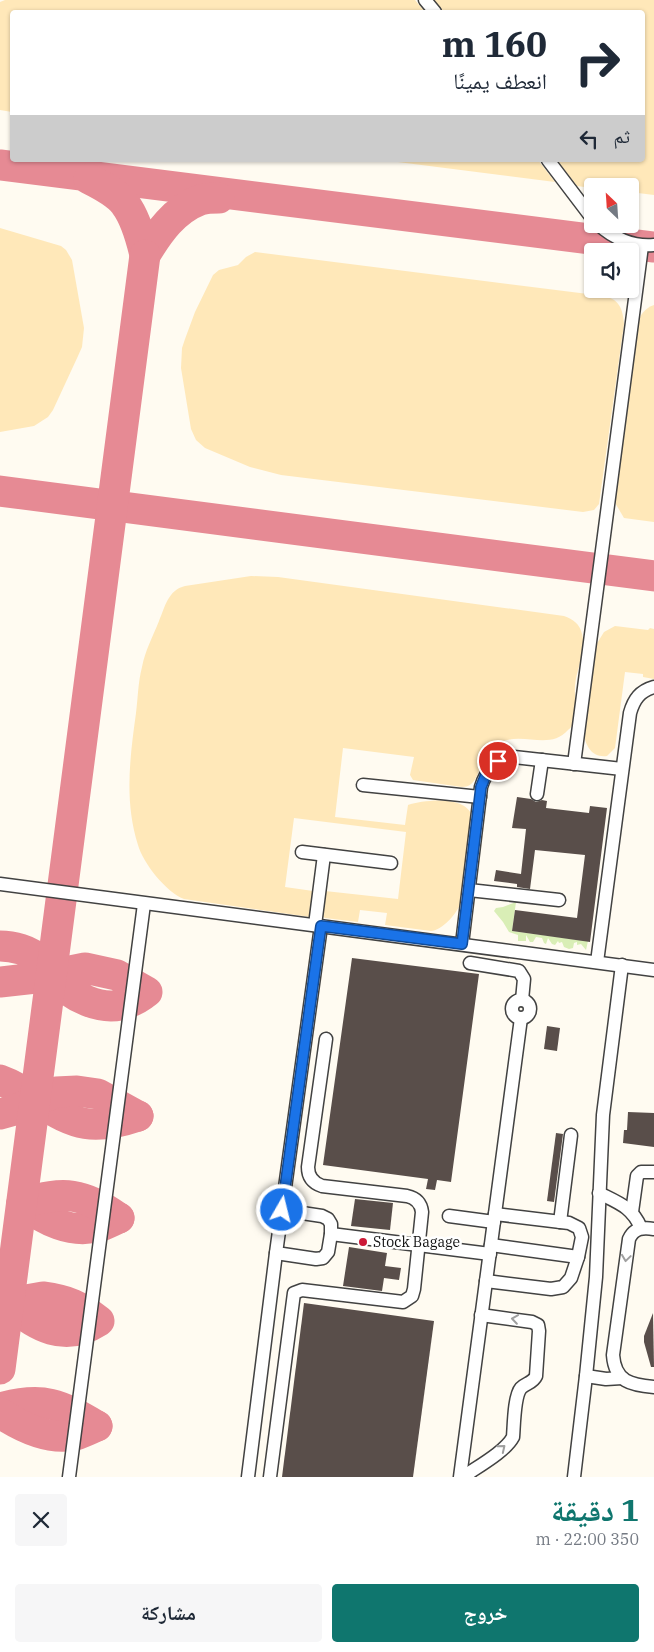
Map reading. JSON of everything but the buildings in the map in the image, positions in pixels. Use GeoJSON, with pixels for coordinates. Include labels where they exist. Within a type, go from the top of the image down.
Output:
{"type":"FeatureCollection","features":[{"type":"Feature","properties":{"kind":"lane"},"geometry":{"type":"LineString","coordinates":[[425,0],[433,10]]}},
{"type":"Feature","properties":{"kind":"lane"},"geometry":{"type":"LineString","coordinates":[[550,162],[584,207]]}},
{"type":"Feature","properties":{"kind":"lane"},"geometry":{"type":"LineString","coordinates":[[574,764],[648,245],[618,238],[611,233]]}},
{"type":"Feature","properties":{"kind":"lane"},"geometry":{"type":"LineString","coordinates":[[597,962],[632,704],[644,690],[654,687]]}},
{"type":"Feature","properties":{"kind":"lane"},"geometry":{"type":"LineString","coordinates":[[462,944],[480,797],[483,780],[487,772],[498,761],[514,757],[622,769]]}},
{"type":"Feature","properties":{"kind":"lane"},"geometry":{"type":"LineString","coordinates":[[537,794],[542,760]]}},
{"type":"Feature","properties":{"kind":"lane"},"geometry":{"type":"LineString","coordinates":[[363,784],[480,797]]}},
{"type":"Feature","properties":{"kind":"lane"},"geometry":{"type":"LineString","coordinates":[[302,852],[391,863]]}},
{"type":"Feature","properties":{"kind":"lane"},"geometry":{"type":"LineString","coordinates":[[248,1477],[318,925],[324,855]]}},
{"type":"Feature","properties":{"kind":"lane"},"geometry":{"type":"LineString","coordinates":[[0,884],[654,970]]}},
{"type":"Feature","properties":{"kind":"lane"},"geometry":{"type":"LineString","coordinates":[[469,890],[559,900]]}},
{"type":"Feature","properties":{"kind":"lane"},"geometry":{"type":"LineString","coordinates":[[68,1477],[144,904]]}},
{"type":"Feature","properties":{"kind":"lane"},"geometry":{"type":"LineString","coordinates":[[461,1477],[520,1018],[514,1014],[512,1007],[517,1001],[522,1000],[524,979],[519,971],[470,963]]}},
{"type":"Feature","properties":{"kind":"lane"},"geometry":{"type":"LineString","coordinates":[[574,1477],[596,1278],[605,1090],[622,965]]}},
{"type":"Feature","properties":{"kind":"lane"},"geometry":{"type":"LineString","coordinates":[[270,1477],[294,1293],[302,1290],[399,1302],[407,1301],[413,1292],[422,1212],[416,1199],[407,1196],[322,1186],[310,1177],[308,1167],[326,1039]]}},
{"type":"Feature","properties":{"kind":"lane"},"geometry":{"type":"LineString","coordinates":[[560,1222],[571,1136]]}},
{"type":"Feature","properties":{"kind":"lane"},"geometry":{"type":"LineString","coordinates":[[632,1212],[637,1176],[641,1172],[654,1172]]}},
{"type":"Feature","properties":{"kind":"lane"},"geometry":{"type":"LineString","coordinates":[[599,1193],[632,1212],[648,1229]]}},
{"type":"Feature","properties":{"kind":"lane"},"geometry":{"type":"LineString","coordinates":[[276,1254],[324,1258],[328,1252],[331,1234],[331,1224],[326,1217],[282,1210]]}},
{"type":"Feature","properties":{"kind":"lane"},"geometry":{"type":"LineString","coordinates":[[449,1216],[560,1222],[575,1225],[581,1232],[582,1238],[578,1257],[571,1278],[563,1287],[557,1290],[486,1281]]}},
{"type":"Feature","properties":{"kind":"lane"},"geometry":{"type":"LineString","coordinates":[[648,1229],[633,1232],[629,1239],[613,1355],[616,1371],[622,1378],[629,1383],[654,1387]]}},
{"type":"Feature","properties":{"kind":"lane"},"geometry":{"type":"LineString","coordinates":[[331,1234],[419,1245],[578,1257]]}},
{"type":"Feature","properties":{"kind":"lane"},"geometry":{"type":"LineString","coordinates":[[461,1477],[505,1448],[511,1441],[518,1393],[523,1386],[534,1381],[536,1376],[538,1324],[481,1315]]}},
{"type":"Feature","properties":{"kind":"lane"},"geometry":{"type":"LineString","coordinates":[[586,1376],[622,1378]]}},
{"type":"Feature","properties":{"kind":"green space"},"geometry":{"type":"Polygon","coordinates":[[[516,902],[512,931],[588,941],[586,950],[581,944],[577,945],[577,942],[574,943],[573,948],[569,949],[564,947],[562,942],[559,943],[558,941],[555,945],[552,944],[548,938],[546,944],[542,938],[536,937],[533,942],[530,942],[526,935],[526,941],[518,941],[518,935],[509,932],[494,911],[496,908],[516,902]]]}},
{"type":"Feature","properties":{"kind":"sand"},"geometry":{"type":"Polygon","coordinates":[[[5,0],[415,0],[423,10],[10,10],[10,112],[0,110],[0,2],[5,0]]]}},
{"type":"Feature","properties":{"kind":"sand"},"geometry":{"type":"Polygon","coordinates":[[[433,0],[654,0],[654,195],[639,193],[639,178],[584,178],[584,187],[577,186],[559,162],[645,162],[645,10],[441,10],[433,0]]]}},
{"type":"Feature","properties":{"kind":"sand"},"geometry":{"type":"Polygon","coordinates":[[[398,162],[540,162],[555,182],[398,162]]]}},
{"type":"Feature","properties":{"kind":"sand"},"geometry":{"type":"Polygon","coordinates":[[[0,228],[61,246],[66,250],[72,260],[84,328],[82,347],[48,417],[34,426],[0,432],[0,228]]]}},
{"type":"Feature","properties":{"kind":"sand"},"geometry":{"type":"Polygon","coordinates":[[[255,252],[584,293],[584,298],[610,298],[617,302],[623,314],[624,324],[599,504],[594,510],[583,512],[281,475],[250,467],[205,448],[196,440],[191,429],[181,368],[182,348],[195,312],[213,275],[219,270],[238,265],[255,252]]]}},
{"type":"Feature","properties":{"kind":"sand"},"geometry":{"type":"Polygon","coordinates":[[[654,305],[654,522],[624,518],[614,501],[637,324],[643,312],[654,305]]]}},
{"type":"Feature","properties":{"kind":"sand"},"geometry":{"type":"Polygon","coordinates":[[[251,576],[278,577],[564,616],[573,620],[580,627],[583,647],[575,686],[575,717],[571,727],[561,736],[553,739],[517,739],[499,743],[487,752],[475,779],[468,786],[462,787],[413,780],[410,775],[414,757],[343,748],[335,817],[405,825],[408,805],[434,801],[453,802],[461,805],[468,809],[472,816],[461,903],[456,912],[440,928],[431,931],[385,925],[387,913],[360,910],[358,922],[322,916],[325,891],[398,899],[406,832],[294,818],[285,887],[313,891],[310,917],[184,899],[163,884],[145,860],[138,845],[131,812],[130,779],[140,678],[147,649],[165,605],[171,595],[179,588],[251,576]]]}},
{"type":"Feature","properties":{"kind":"sand"},"geometry":{"type":"Polygon","coordinates":[[[615,626],[654,629],[654,679],[643,677],[643,674],[625,672],[615,748],[607,756],[602,756],[591,751],[586,744],[584,735],[596,645],[604,632],[615,626]]]}},
{"type":"Feature","properties":{"kind":"taxiway"},"geometry":{"type":"LineString","coordinates":[[0,165],[654,247]]}},
{"type":"Feature","properties":{"kind":"taxiway"},"geometry":{"type":"LineString","coordinates":[[89,179],[113,193],[129,209],[140,235],[145,255],[162,230],[182,210],[200,200],[219,198]]}},
{"type":"Feature","properties":{"kind":"taxiway"},"geometry":{"type":"LineString","coordinates":[[0,1369],[145,255]]}},
{"type":"Feature","properties":{"kind":"taxiway"},"geometry":{"type":"LineString","coordinates":[[0,491],[654,576]]}},
{"type":"Feature","properties":{"kind":"taxiway"},"geometry":{"type":"LineString","coordinates":[[0,946],[26,951],[36,957],[49,973],[51,975],[59,983],[67,990],[87,1001],[109,1006],[119,1005],[134,1000],[147,992],[117,975],[85,968],[36,978],[0,982]]}},
{"type":"Feature","properties":{"kind":"taxiway"},"geometry":{"type":"LineString","coordinates":[[0,1080],[74,1121],[86,1124],[109,1124],[138,1116]]}},
{"type":"Feature","properties":{"kind":"taxiway"},"geometry":{"type":"LineString","coordinates":[[0,1114],[18,1109],[56,1092],[77,1091],[98,1094],[138,1116]]}},
{"type":"Feature","properties":{"kind":"taxiway"},"geometry":{"type":"LineString","coordinates":[[22,1203],[50,1197],[73,1196],[94,1203],[119,1218]]}},
{"type":"Feature","properties":{"kind":"taxiway"},"geometry":{"type":"LineString","coordinates":[[22,1203],[49,1220],[79,1229],[103,1225],[119,1218]]}},
{"type":"Feature","properties":{"kind":"taxiway"},"geometry":{"type":"LineString","coordinates":[[43,1297],[73,1304],[99,1321],[86,1328],[74,1331],[51,1329],[30,1319],[9,1303],[43,1297]]}},
{"type":"Feature","properties":{"kind":"taxiway"},"geometry":{"type":"LineString","coordinates":[[0,1408],[15,1404],[51,1404],[72,1412],[97,1426]]}},
{"type":"Feature","properties":{"kind":"taxiway"},"geometry":{"type":"LineString","coordinates":[[0,1413],[26,1428],[55,1436],[75,1435],[97,1426]]}},
{"type":"Feature","properties":{"kind":"place","name":"Stock Bagage"},"geometry":{"type":"Point","coordinates":[363,1242]}},
{"type":"Feature","properties":{"kind":"route"},"geometry":{"type":"LineString","coordinates":[[282,1210],[321,926],[462,944],[481,787],[487,772],[498,761]]}}]}
